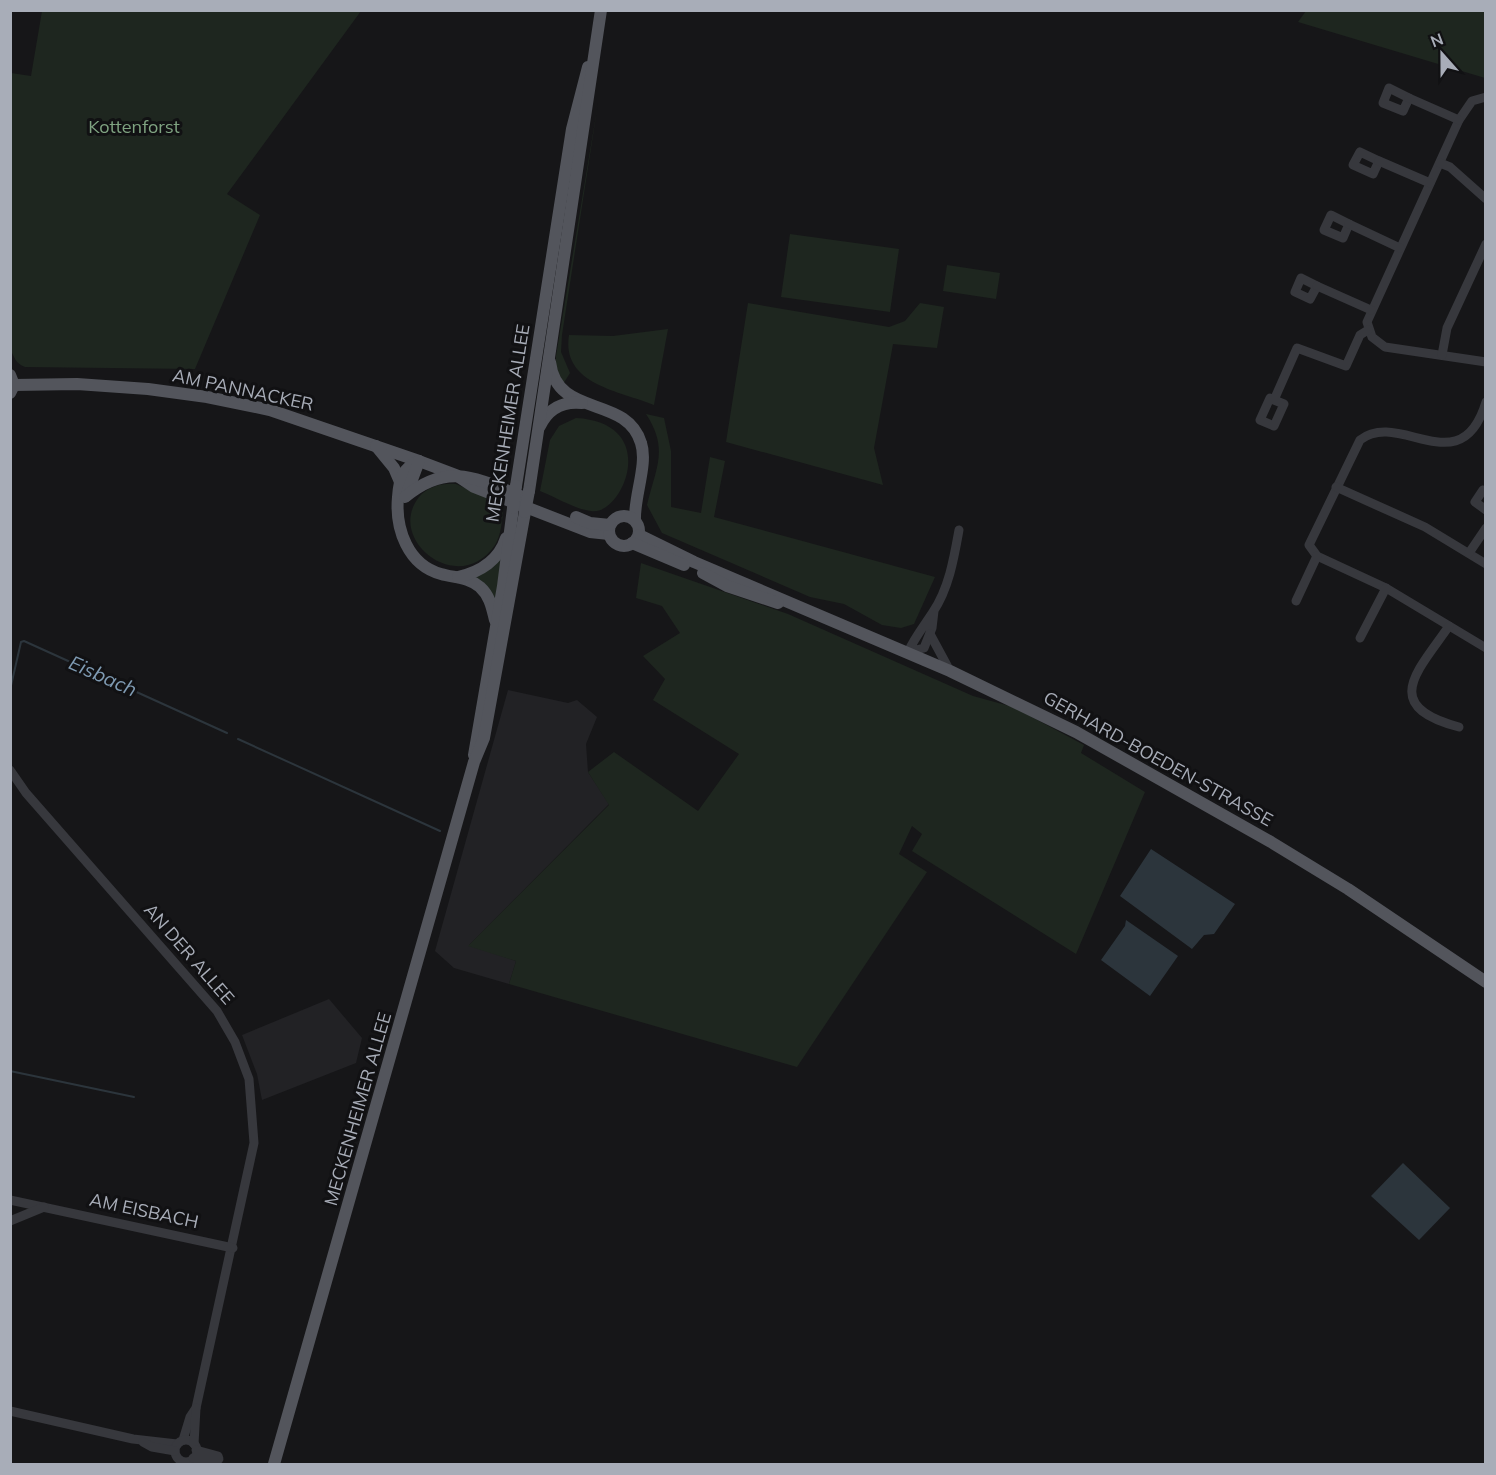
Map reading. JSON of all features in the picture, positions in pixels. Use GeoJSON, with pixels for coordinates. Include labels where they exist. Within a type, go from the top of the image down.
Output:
{"type":"FeatureCollection","features":[{"type":"Feature","properties":{"kind":"main road","name":"MECKENHEIMER ALLEE"},"geometry":{"type":"LineString","coordinates":[[274,1464],[474,762],[484,738],[529,491],[586,90],[602,10]]}},
{"type":"Feature","properties":{"kind":"main road","name":"MECKENHEIMER ALLEE"},"geometry":{"type":"LineString","coordinates":[[474,762],[474,744],[496,626],[572,129],[586,90]]}},
{"type":"Feature","properties":{"kind":"main road"},"geometry":{"type":"LineString","coordinates":[[549,355],[550,367],[562,389],[574,400],[618,414],[637,434],[643,457],[638,483],[636,539]]}},
{"type":"Feature","properties":{"kind":"main road","name":"AM PANNACKER"},"geometry":{"type":"LineString","coordinates":[[12,384],[77,384],[148,389],[207,397],[270,410],[374,444],[456,475],[476,478],[609,529]]}},
{"type":"Feature","properties":{"kind":"main road"},"geometry":{"type":"LineString","coordinates":[[538,430],[543,419],[555,409],[567,403],[585,404]]}},
{"type":"Feature","properties":{"kind":"main road"},"geometry":{"type":"LineString","coordinates":[[374,444],[394,468],[400,482]]}},
{"type":"Feature","properties":{"kind":"main road"},"geometry":{"type":"LineString","coordinates":[[420,461],[408,467],[400,482],[397,507],[404,542],[418,561],[435,572],[458,577],[475,584],[485,592],[496,626]]}},
{"type":"Feature","properties":{"kind":"main road"},"geometry":{"type":"LineString","coordinates":[[399,523],[405,497],[420,461]]}},
{"type":"Feature","properties":{"kind":"main road"},"geometry":{"type":"LineString","coordinates":[[405,497],[428,480],[456,475]]}},
{"type":"Feature","properties":{"kind":"main road"},"geometry":{"type":"LineString","coordinates":[[609,529],[620,516],[638,483]]}},
{"type":"Feature","properties":{"kind":"main road"},"geometry":{"type":"LineString","coordinates":[[458,577],[478,571],[497,555],[505,541],[512,514]]}},
{"type":"Feature","properties":{"kind":"main road"},"geometry":{"type":"LineString","coordinates":[[620,516],[635,520]]}},
{"type":"Feature","properties":{"kind":"main road","name":"GERHARD-BOEDEN-STRASSE"},"geometry":{"type":"LineString","coordinates":[[609,529],[615,543],[620,546],[636,539],[727,586],[771,602],[794,606],[908,652],[1076,732],[1227,816],[1348,889],[1485,982]]}},
{"type":"Feature","properties":{"kind":"street"},"geometry":{"type":"LineString","coordinates":[[1485,97],[1472,101],[1459,120],[1367,322],[1368,330],[1377,342],[1385,347],[1485,362]]}},
{"type":"Feature","properties":{"kind":"street"},"geometry":{"type":"LineString","coordinates":[[1409,98],[1459,120]]}},
{"type":"Feature","properties":{"kind":"street"},"geometry":{"type":"LineString","coordinates":[[1379,160],[1430,183]]}},
{"type":"Feature","properties":{"kind":"street"},"geometry":{"type":"LineString","coordinates":[[1440,163],[1450,167],[1485,199]]}},
{"type":"Feature","properties":{"kind":"street"},"geometry":{"type":"LineString","coordinates":[[1349,224],[1400,248]]}},
{"type":"Feature","properties":{"kind":"street"},"geometry":{"type":"LineString","coordinates":[[1442,355],[1448,328],[1485,244]]}},
{"type":"Feature","properties":{"kind":"street"},"geometry":{"type":"LineString","coordinates":[[1317,286],[1371,310]]}},
{"type":"Feature","properties":{"kind":"street"},"geometry":{"type":"LineString","coordinates":[[1274,400],[1297,348],[1346,366],[1360,335],[1368,330]]}},
{"type":"Feature","properties":{"kind":"street"},"geometry":{"type":"LineString","coordinates":[[1485,402],[1477,427],[1472,433],[1455,441],[1377,432],[1364,437],[1354,448],[1309,545],[1317,556],[1386,588],[1485,648]]}},
{"type":"Feature","properties":{"kind":"street"},"geometry":{"type":"LineString","coordinates":[[1336,487],[1425,527],[1485,564]]}},
{"type":"Feature","properties":{"kind":"street"},"geometry":{"type":"LineString","coordinates":[[1485,492],[1483,490],[1475,502],[1485,510]]}},
{"type":"Feature","properties":{"kind":"street"},"geometry":{"type":"LineString","coordinates":[[1469,553],[1485,528]]}},
{"type":"Feature","properties":{"kind":"street"},"geometry":{"type":"LineString","coordinates":[[908,652],[923,649],[930,634],[934,611],[951,572],[959,530]]}},
{"type":"Feature","properties":{"kind":"street"},"geometry":{"type":"LineString","coordinates":[[1296,601],[1317,556]]}},
{"type":"Feature","properties":{"kind":"street"},"geometry":{"type":"LineString","coordinates":[[1360,638],[1386,588]]}},
{"type":"Feature","properties":{"kind":"street"},"geometry":{"type":"LineString","coordinates":[[908,652],[922,626],[934,611]]}},
{"type":"Feature","properties":{"kind":"street"},"geometry":{"type":"LineString","coordinates":[[1449,626],[1413,679],[1410,695],[1416,706],[1437,721],[1460,727]]}},
{"type":"Feature","properties":{"kind":"street"},"geometry":{"type":"LineString","coordinates":[[930,634],[950,671]]}},
{"type":"Feature","properties":{"kind":"street","name":"AN DER ALLEE"},"geometry":{"type":"LineString","coordinates":[[10,770],[26,793],[204,994],[225,1023],[249,1079],[254,1143],[233,1248],[196,1408],[188,1457]]}},
{"type":"Feature","properties":{"kind":"street","name":"AM EISBACH"},"geometry":{"type":"LineString","coordinates":[[10,1200],[233,1248]]}},
{"type":"Feature","properties":{"kind":"street"},"geometry":{"type":"LineString","coordinates":[[10,1221],[33,1210],[47,1207]]}},
{"type":"Feature","properties":{"kind":"street","name":"AN DER ALLEE"},"geometry":{"type":"LineString","coordinates":[[178,1445],[196,1408]]}},
{"type":"Feature","properties":{"kind":"street"},"geometry":{"type":"LineString","coordinates":[[10,1412],[141,1441],[178,1445],[188,1457]]}},
{"type":"Feature","properties":{"kind":"street"},"geometry":{"type":"LineString","coordinates":[[178,1445],[188,1457]]}},
{"type":"Feature","properties":{"kind":"shaded area"},"geometry":{"type":"Polygon","coordinates":[[[508,690],[568,703],[577,700],[597,717],[586,744],[588,772],[609,804],[469,945],[516,961],[509,984],[454,968],[435,951],[508,690]]]}},
{"type":"Feature","properties":{"kind":"shaded area"},"geometry":{"type":"Polygon","coordinates":[[[1151,849],[1235,904],[1214,934],[1204,935],[1192,949],[1120,896],[1151,849]]]}},
{"type":"Feature","properties":{"kind":"shaded area"},"geometry":{"type":"Polygon","coordinates":[[[1126,920],[1178,956],[1150,996],[1101,960],[1125,926],[1126,920]]]}},
{"type":"Feature","properties":{"kind":"shaded area"},"geometry":{"type":"Polygon","coordinates":[[[329,999],[362,1038],[356,1063],[262,1100],[257,1074],[242,1035],[329,999]]]}},
{"type":"Feature","properties":{"kind":"shaded area"},"geometry":{"type":"Polygon","coordinates":[[[1403,1163],[1450,1208],[1419,1240],[1371,1196],[1403,1163]]]}},
{"type":"Feature","properties":{"kind":"green space","name":"Kottenforst"},"geometry":{"type":"Polygon","coordinates":[[[42,11],[361,11],[227,194],[260,215],[195,369],[25,367],[17,362],[10,349],[11,73],[31,76],[42,11]]]}},
{"type":"Feature","properties":{"kind":"green space"},"geometry":{"type":"Polygon","coordinates":[[[1306,11],[1485,11],[1485,78],[1298,22],[1306,11]]]}},
{"type":"Feature","properties":{"kind":"green space"},"geometry":{"type":"Polygon","coordinates":[[[598,103],[562,335],[561,352],[570,373],[563,384],[556,366],[556,356],[598,103]]]}},
{"type":"Feature","properties":{"kind":"green space"},"geometry":{"type":"Polygon","coordinates":[[[790,234],[899,249],[890,312],[781,297],[790,234]]]}},
{"type":"Feature","properties":{"kind":"green space"},"geometry":{"type":"Polygon","coordinates":[[[947,265],[1000,273],[996,299],[943,291],[947,265]]]}},
{"type":"Feature","properties":{"kind":"green space"},"geometry":{"type":"Polygon","coordinates":[[[748,303],[889,327],[905,321],[920,303],[944,307],[937,348],[893,344],[874,448],[883,485],[726,442],[748,303]]]}},
{"type":"Feature","properties":{"kind":"green space"},"geometry":{"type":"Polygon","coordinates":[[[668,329],[654,405],[596,384],[574,365],[569,352],[569,335],[613,336],[668,329]]]}},
{"type":"Feature","properties":{"kind":"green space"},"geometry":{"type":"Polygon","coordinates":[[[646,414],[664,418],[671,451],[671,507],[701,513],[710,457],[725,461],[714,517],[935,577],[914,624],[901,628],[882,625],[844,604],[810,597],[662,533],[647,505],[657,469],[659,448],[653,426],[646,414]]]}},
{"type":"Feature","properties":{"kind":"green space"},"geometry":{"type":"Polygon","coordinates":[[[576,418],[603,424],[619,435],[627,451],[628,469],[623,486],[614,500],[603,509],[585,510],[540,491],[550,440],[559,426],[576,418]]]}},
{"type":"Feature","properties":{"kind":"green space"},"geometry":{"type":"Polygon","coordinates":[[[456,484],[504,505],[500,531],[495,545],[480,560],[463,566],[446,564],[431,557],[419,545],[411,530],[411,514],[419,497],[436,486],[456,484]]]}},
{"type":"Feature","properties":{"kind":"green space"},"geometry":{"type":"Polygon","coordinates":[[[502,556],[495,602],[472,577],[502,556]]]}},
{"type":"Feature","properties":{"kind":"green space"},"geometry":{"type":"Polygon","coordinates":[[[641,563],[788,614],[973,696],[1013,707],[1084,745],[1081,753],[1145,792],[1076,954],[912,851],[922,834],[912,826],[899,854],[927,872],[797,1067],[509,984],[516,961],[468,946],[609,805],[588,772],[614,752],[698,811],[739,754],[653,700],[665,679],[643,656],[680,633],[662,606],[636,598],[641,563]]]}},
{"type":"Feature","properties":{"kind":"waterway","name":"Eisbach"},"geometry":{"type":"LineString","coordinates":[[10,690],[21,642],[24,641],[227,733]]}},
{"type":"Feature","properties":{"kind":"waterway","name":"Eisbach"},"geometry":{"type":"LineString","coordinates":[[238,739],[440,831]]}},
{"type":"Feature","properties":{"kind":"waterway"},"geometry":{"type":"LineString","coordinates":[[10,1071],[134,1097]]}}]}
